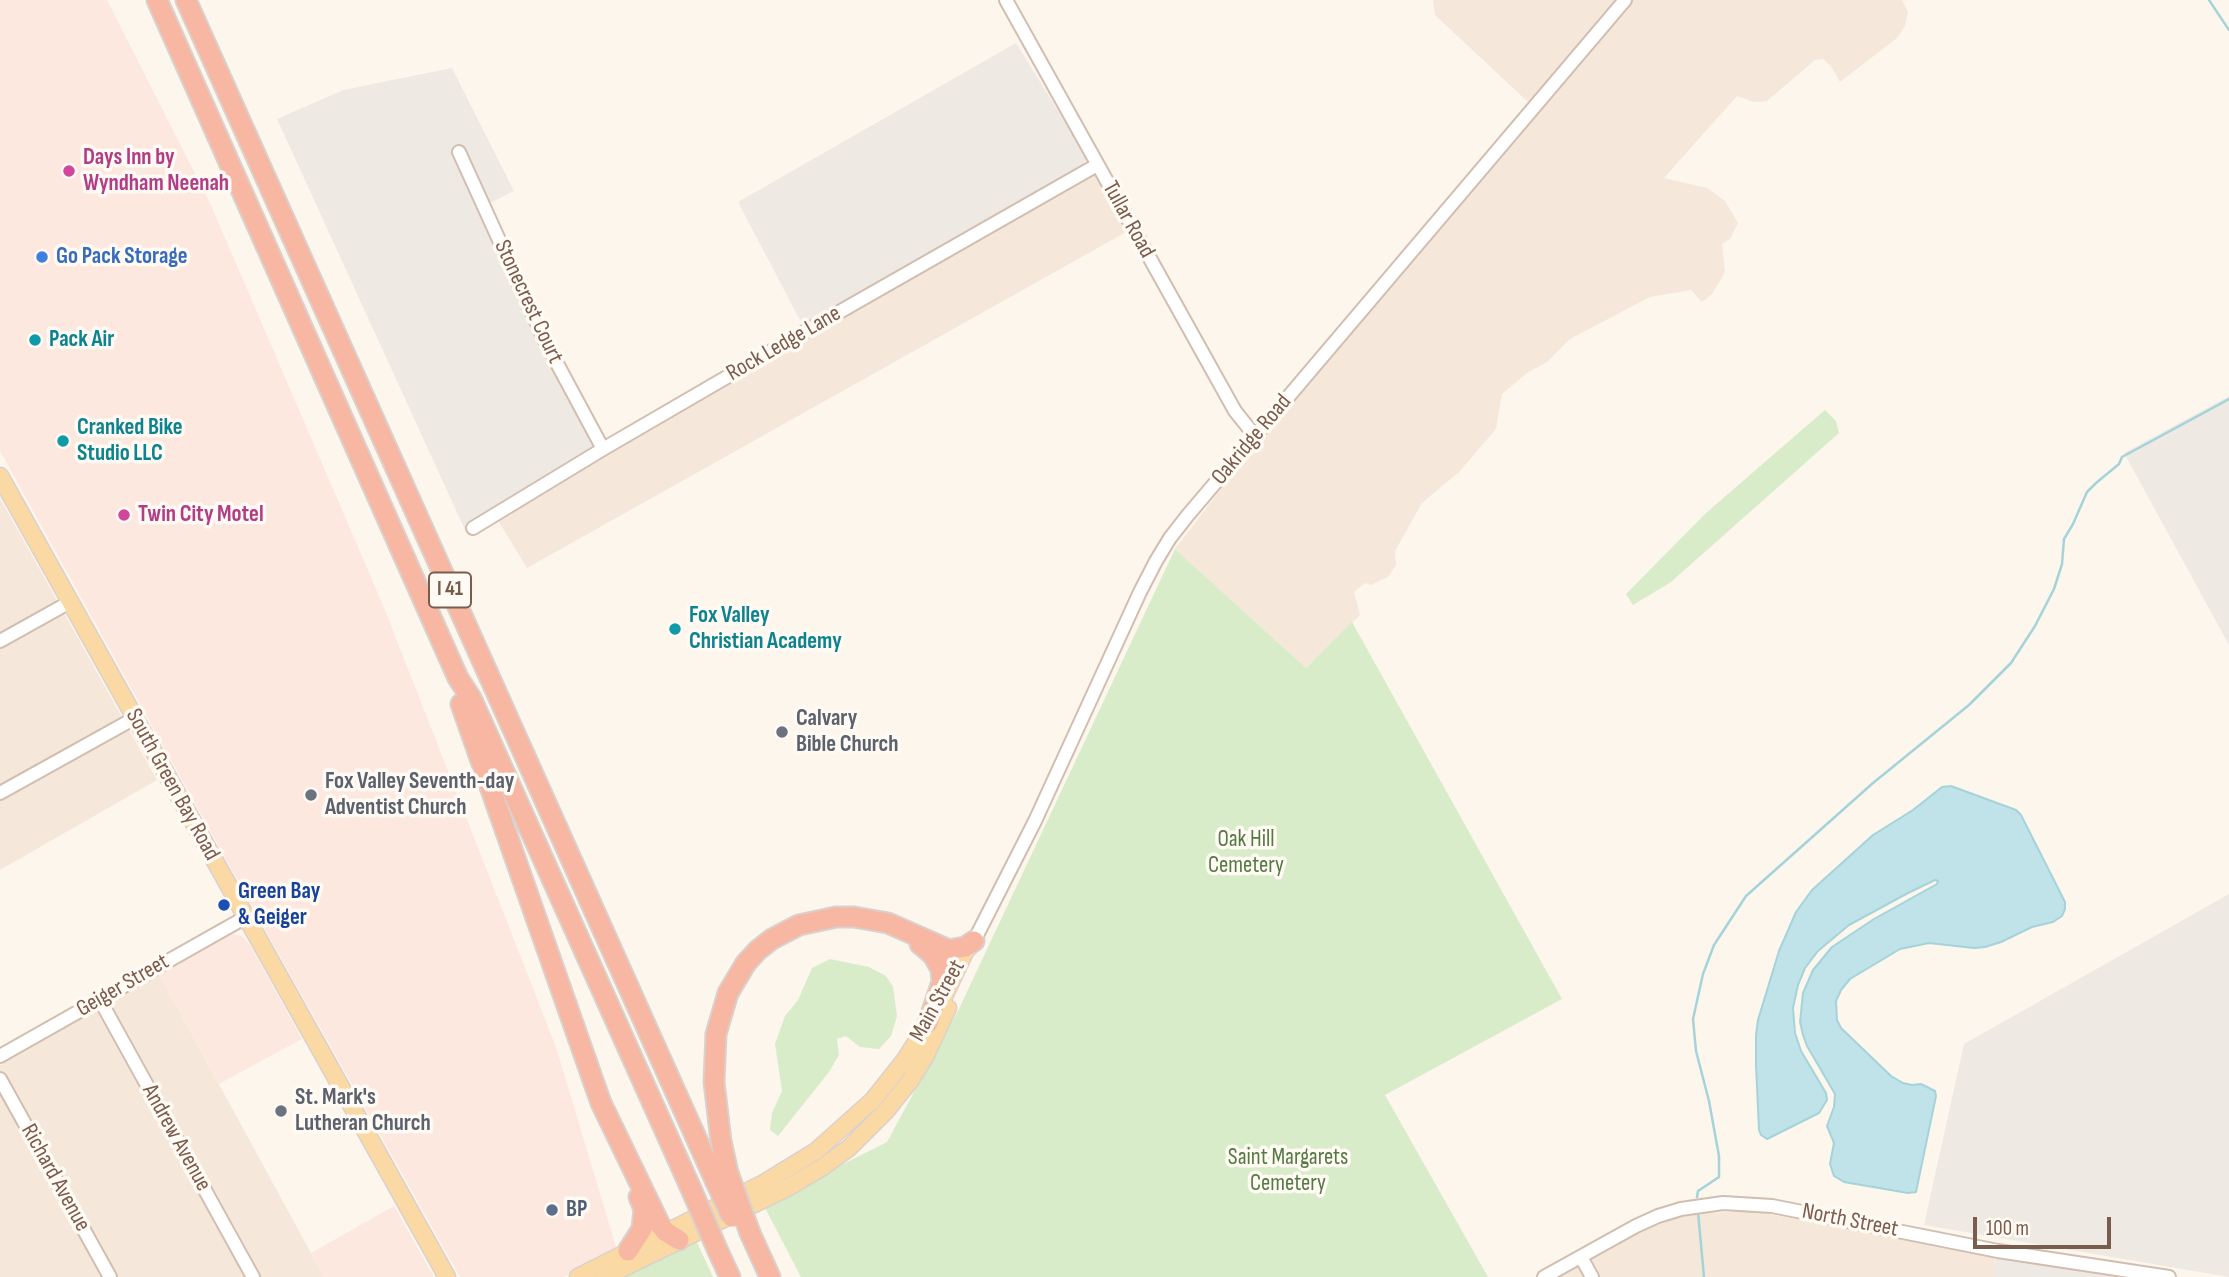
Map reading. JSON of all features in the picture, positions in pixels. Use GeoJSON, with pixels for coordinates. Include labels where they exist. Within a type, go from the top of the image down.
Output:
{"type":"FeatureCollection","features":[{"type":"Feature","properties":{"kind":"highway","name":"I 41"},"geometry":{"type":"LineString","coordinates":[[157,0],[458,678],[471,698],[730,1277]]}},
{"type":"Feature","properties":{"kind":"highway","name":"I 41"},"geometry":{"type":"LineString","coordinates":[[186,0],[721,1176],[745,1235],[758,1277]]}},
{"type":"Feature","properties":{"kind":"highway"},"geometry":{"type":"LineString","coordinates":[[458,678],[461,703],[601,1103],[648,1202],[672,1236]]}},
{"type":"Feature","properties":{"kind":"highway"},"geometry":{"type":"LineString","coordinates":[[721,1176],[713,1059],[723,1007],[735,979],[758,950],[772,939],[799,925],[836,917],[888,923],[949,950],[974,942]]}},
{"type":"Feature","properties":{"kind":"highway"},"geometry":{"type":"LineString","coordinates":[[880,922],[886,928],[924,946],[937,961],[942,982],[928,1023]]}},
{"type":"Feature","properties":{"kind":"highway"},"geometry":{"type":"LineString","coordinates":[[601,1103],[603,1119],[644,1209],[642,1229],[628,1251]]}},
{"type":"Feature","properties":{"kind":"highway"},"geometry":{"type":"LineString","coordinates":[[745,1235],[769,1277]]}},
{"type":"Feature","properties":{"kind":"main road","name":"South Green Bay Road"},"geometry":{"type":"LineString","coordinates":[[0,477],[447,1277]]}},
{"type":"Feature","properties":{"kind":"main road","name":"Main Street"},"geometry":{"type":"LineString","coordinates":[[605,1277],[672,1236],[702,1214],[772,1179],[825,1143],[873,1100],[904,1061],[942,1003],[965,952],[974,942]]}},
{"type":"Feature","properties":{"kind":"main road","name":"Main Street"},"geometry":{"type":"LineString","coordinates":[[578,1277],[628,1251],[672,1236],[806,1177],[862,1136],[910,1081],[925,1057],[972,956],[974,942]]}},
{"type":"Feature","properties":{"kind":"street","name":"Tullar Road"},"geometry":{"type":"LineString","coordinates":[[1006,0],[1235,411],[1255,436]]}},
{"type":"Feature","properties":{"kind":"street","name":"Oakridge Road"},"geometry":{"type":"LineString","coordinates":[[974,942],[1035,821],[1156,561],[1188,514],[1625,0]]}},
{"type":"Feature","properties":{"kind":"street","name":"Stonecrest Court"},"geometry":{"type":"LineString","coordinates":[[459,152],[545,341],[603,449]]}},
{"type":"Feature","properties":{"kind":"street","name":"Rock Ledge Lane"},"geometry":{"type":"LineString","coordinates":[[473,527],[603,449],[1097,165]]}},
{"type":"Feature","properties":{"kind":"street"},"geometry":{"type":"LineString","coordinates":[[0,640],[70,602]]}},
{"type":"Feature","properties":{"kind":"street"},"geometry":{"type":"LineString","coordinates":[[0,793],[135,718]]}},
{"type":"Feature","properties":{"kind":"street","name":"Geiger Street"},"geometry":{"type":"LineString","coordinates":[[0,1056],[246,917]]}},
{"type":"Feature","properties":{"kind":"street","name":"Andrew Avenue"},"geometry":{"type":"LineString","coordinates":[[100,1000],[253,1277]]}},
{"type":"Feature","properties":{"kind":"street","name":"Richard Avenue"},"geometry":{"type":"LineString","coordinates":[[0,1079],[110,1277]]}},
{"type":"Feature","properties":{"kind":"street","name":"North Street"},"geometry":{"type":"LineString","coordinates":[[1544,1277],[1658,1216],[1703,1205],[1749,1203],[1998,1251],[2169,1277]]}},
{"type":"Feature","properties":{"kind":"street"},"geometry":{"type":"LineString","coordinates":[[1581,1257],[1592,1277]]}},
{"type":"Feature","properties":{"kind":"shaded area"},"geometry":{"type":"Polygon","coordinates":[[[0,0],[107,0],[210,203],[383,605],[556,1047],[617,1250],[564,1277],[460,1277],[0,451],[0,0]]]}},
{"type":"Feature","properties":{"kind":"shaded area"},"geometry":{"type":"Polygon","coordinates":[[[1433,0],[1902,0],[1908,12],[1905,26],[1897,38],[1840,82],[1831,66],[1823,59],[1815,60],[1767,101],[1754,102],[1737,96],[1664,178],[1707,188],[1725,201],[1738,223],[1730,239],[1722,244],[1725,272],[1712,294],[1702,302],[1691,290],[1650,297],[1570,339],[1547,362],[1527,373],[1502,394],[1496,429],[1459,472],[1422,503],[1395,551],[1396,565],[1388,577],[1371,585],[1365,583],[1354,592],[1360,615],[1306,668],[1175,549],[1262,435],[1257,425],[1528,102],[1435,15],[1433,0]]]}},
{"type":"Feature","properties":{"kind":"shaded area"},"geometry":{"type":"Polygon","coordinates":[[[1016,43],[1088,159],[1078,168],[803,326],[738,202],[1016,43]]]}},
{"type":"Feature","properties":{"kind":"shaded area"},"geometry":{"type":"Polygon","coordinates":[[[452,68],[514,191],[484,206],[603,449],[466,532],[277,119],[343,90],[452,68]]]}},
{"type":"Feature","properties":{"kind":"shaded area"},"geometry":{"type":"Polygon","coordinates":[[[1094,174],[1128,231],[527,568],[497,519],[1094,174]]]}},
{"type":"Feature","properties":{"kind":"shaded area"},"geometry":{"type":"Polygon","coordinates":[[[2229,396],[2229,645],[2124,453],[2229,396]]]}},
{"type":"Feature","properties":{"kind":"shaded area"},"geometry":{"type":"Polygon","coordinates":[[[0,498],[157,780],[0,870],[0,498]]]}},
{"type":"Feature","properties":{"kind":"shaded area"},"geometry":{"type":"Polygon","coordinates":[[[2229,894],[2229,1277],[1924,1225],[1964,1044],[2229,894]]]}},
{"type":"Feature","properties":{"kind":"shaded area"},"geometry":{"type":"Polygon","coordinates":[[[230,934],[242,936],[250,945],[302,1039],[219,1084],[159,974],[230,934]]]}},
{"type":"Feature","properties":{"kind":"shaded area"},"geometry":{"type":"Polygon","coordinates":[[[159,974],[324,1277],[0,1277],[0,1065],[159,974]]]}},
{"type":"Feature","properties":{"kind":"shaded area"},"geometry":{"type":"Polygon","coordinates":[[[394,1206],[434,1277],[324,1277],[311,1253],[394,1206]]]}},
{"type":"Feature","properties":{"kind":"shaded area"},"geometry":{"type":"Polygon","coordinates":[[[1752,1211],[1996,1255],[1994,1277],[1560,1277],[1637,1233],[1676,1218],[1752,1211]]]}},
{"type":"Feature","properties":{"kind":"shaded area"},"geometry":{"type":"Polygon","coordinates":[[[1996,1255],[2124,1277],[1994,1277],[1996,1255]]]}},
{"type":"Feature","properties":{"kind":"green space"},"geometry":{"type":"Polygon","coordinates":[[[1825,410],[1836,421],[1839,433],[1671,582],[1633,605],[1626,594],[1706,513],[1825,410]]]}},
{"type":"Feature","properties":{"kind":"green space","name":"Oak Hill Cemetery"},"geometry":{"type":"Polygon","coordinates":[[[1175,549],[1306,668],[1352,622],[1562,999],[1385,1095],[1488,1277],[801,1277],[763,1204],[887,1142],[958,1011],[1175,549]]]}},
{"type":"Feature","properties":{"kind":"green space"},"geometry":{"type":"Polygon","coordinates":[[[830,959],[869,967],[886,976],[893,987],[897,1016],[891,1036],[879,1049],[860,1047],[846,1036],[837,1039],[839,1055],[829,1072],[778,1136],[770,1130],[772,1113],[782,1091],[775,1044],[785,1016],[798,1000],[812,968],[830,959]]]}},
{"type":"Feature","properties":{"kind":"green space"},"geometry":{"type":"Polygon","coordinates":[[[695,1238],[713,1277],[617,1277],[695,1238]]]}},
{"type":"Feature","properties":{"kind":"water"},"geometry":{"type":"Polygon","coordinates":[[[1951,786],[2016,810],[2021,815],[2065,902],[2065,909],[2062,916],[2053,922],[2032,927],[1985,947],[1929,943],[1900,949],[1850,979],[1841,990],[1836,1001],[1837,1020],[1841,1028],[1891,1076],[1903,1083],[1921,1084],[1935,1091],[1936,1096],[1916,1192],[1844,1182],[1834,1176],[1830,1164],[1834,1143],[1827,1126],[1834,1107],[1835,1094],[1803,1035],[1800,1022],[1803,993],[1813,970],[1832,947],[1938,881],[1908,893],[1849,925],[1818,951],[1805,968],[1793,1008],[1795,1033],[1801,1051],[1826,1093],[1827,1100],[1819,1113],[1767,1139],[1759,1130],[1756,1065],[1758,1020],[1779,951],[1796,912],[1812,890],[1873,835],[1913,810],[1942,787],[1951,786]]]}},
{"type":"Feature","properties":{"kind":"waterway"},"geometry":{"type":"LineString","coordinates":[[2209,0],[2229,30]]}},
{"type":"Feature","properties":{"kind":"waterway"},"geometry":{"type":"LineString","coordinates":[[1697,1197],[1698,1191],[1719,1177],[1719,1156],[1696,1051],[1693,1019],[1703,974],[1714,945],[1746,896],[1873,783],[1969,705],[2011,663],[2035,626],[2054,589],[2062,564],[2064,539],[2087,492],[2119,464],[2122,457],[2229,399]]}},
{"type":"Feature","properties":{"kind":"waterway"},"geometry":{"type":"LineString","coordinates":[[1698,1212],[1704,1277]]}},
{"type":"Feature","properties":{"kind":"place","name":"Days Inn by Wyndham Neenah"},"geometry":{"type":"Point","coordinates":[69,171]}},
{"type":"Feature","properties":{"kind":"place","name":"Go Pack Storage"},"geometry":{"type":"Point","coordinates":[42,257]}},
{"type":"Feature","properties":{"kind":"place","name":"Pack Air"},"geometry":{"type":"Point","coordinates":[35,340]}},
{"type":"Feature","properties":{"kind":"place","name":"Cranked Bike Studio LLC"},"geometry":{"type":"Point","coordinates":[63,441]}},
{"type":"Feature","properties":{"kind":"place","name":"Twin City Motel"},"geometry":{"type":"Point","coordinates":[124,515]}},
{"type":"Feature","properties":{"kind":"place","name":"Fox Valley Christian Academy"},"geometry":{"type":"Point","coordinates":[675,629]}},
{"type":"Feature","properties":{"kind":"place","name":"Calvary Bible Church"},"geometry":{"type":"Point","coordinates":[782,732]}},
{"type":"Feature","properties":{"kind":"place","name":"Fox Valley Seventh-day Adventist Church"},"geometry":{"type":"Point","coordinates":[311,795]}},
{"type":"Feature","properties":{"kind":"place","name":"Green Bay & Geiger"},"geometry":{"type":"Point","coordinates":[224,905]}},
{"type":"Feature","properties":{"kind":"place","name":"St. Mark's Lutheran Church"},"geometry":{"type":"Point","coordinates":[281,1111]}},
{"type":"Feature","properties":{"kind":"place","name":"BP"},"geometry":{"type":"Point","coordinates":[552,1210]}},
{"type":"Feature","properties":{"kind":"park label","name":"Saint Margarets Cemetery"},"geometry":{"type":"Point","coordinates":[1288,1171]}}]}
